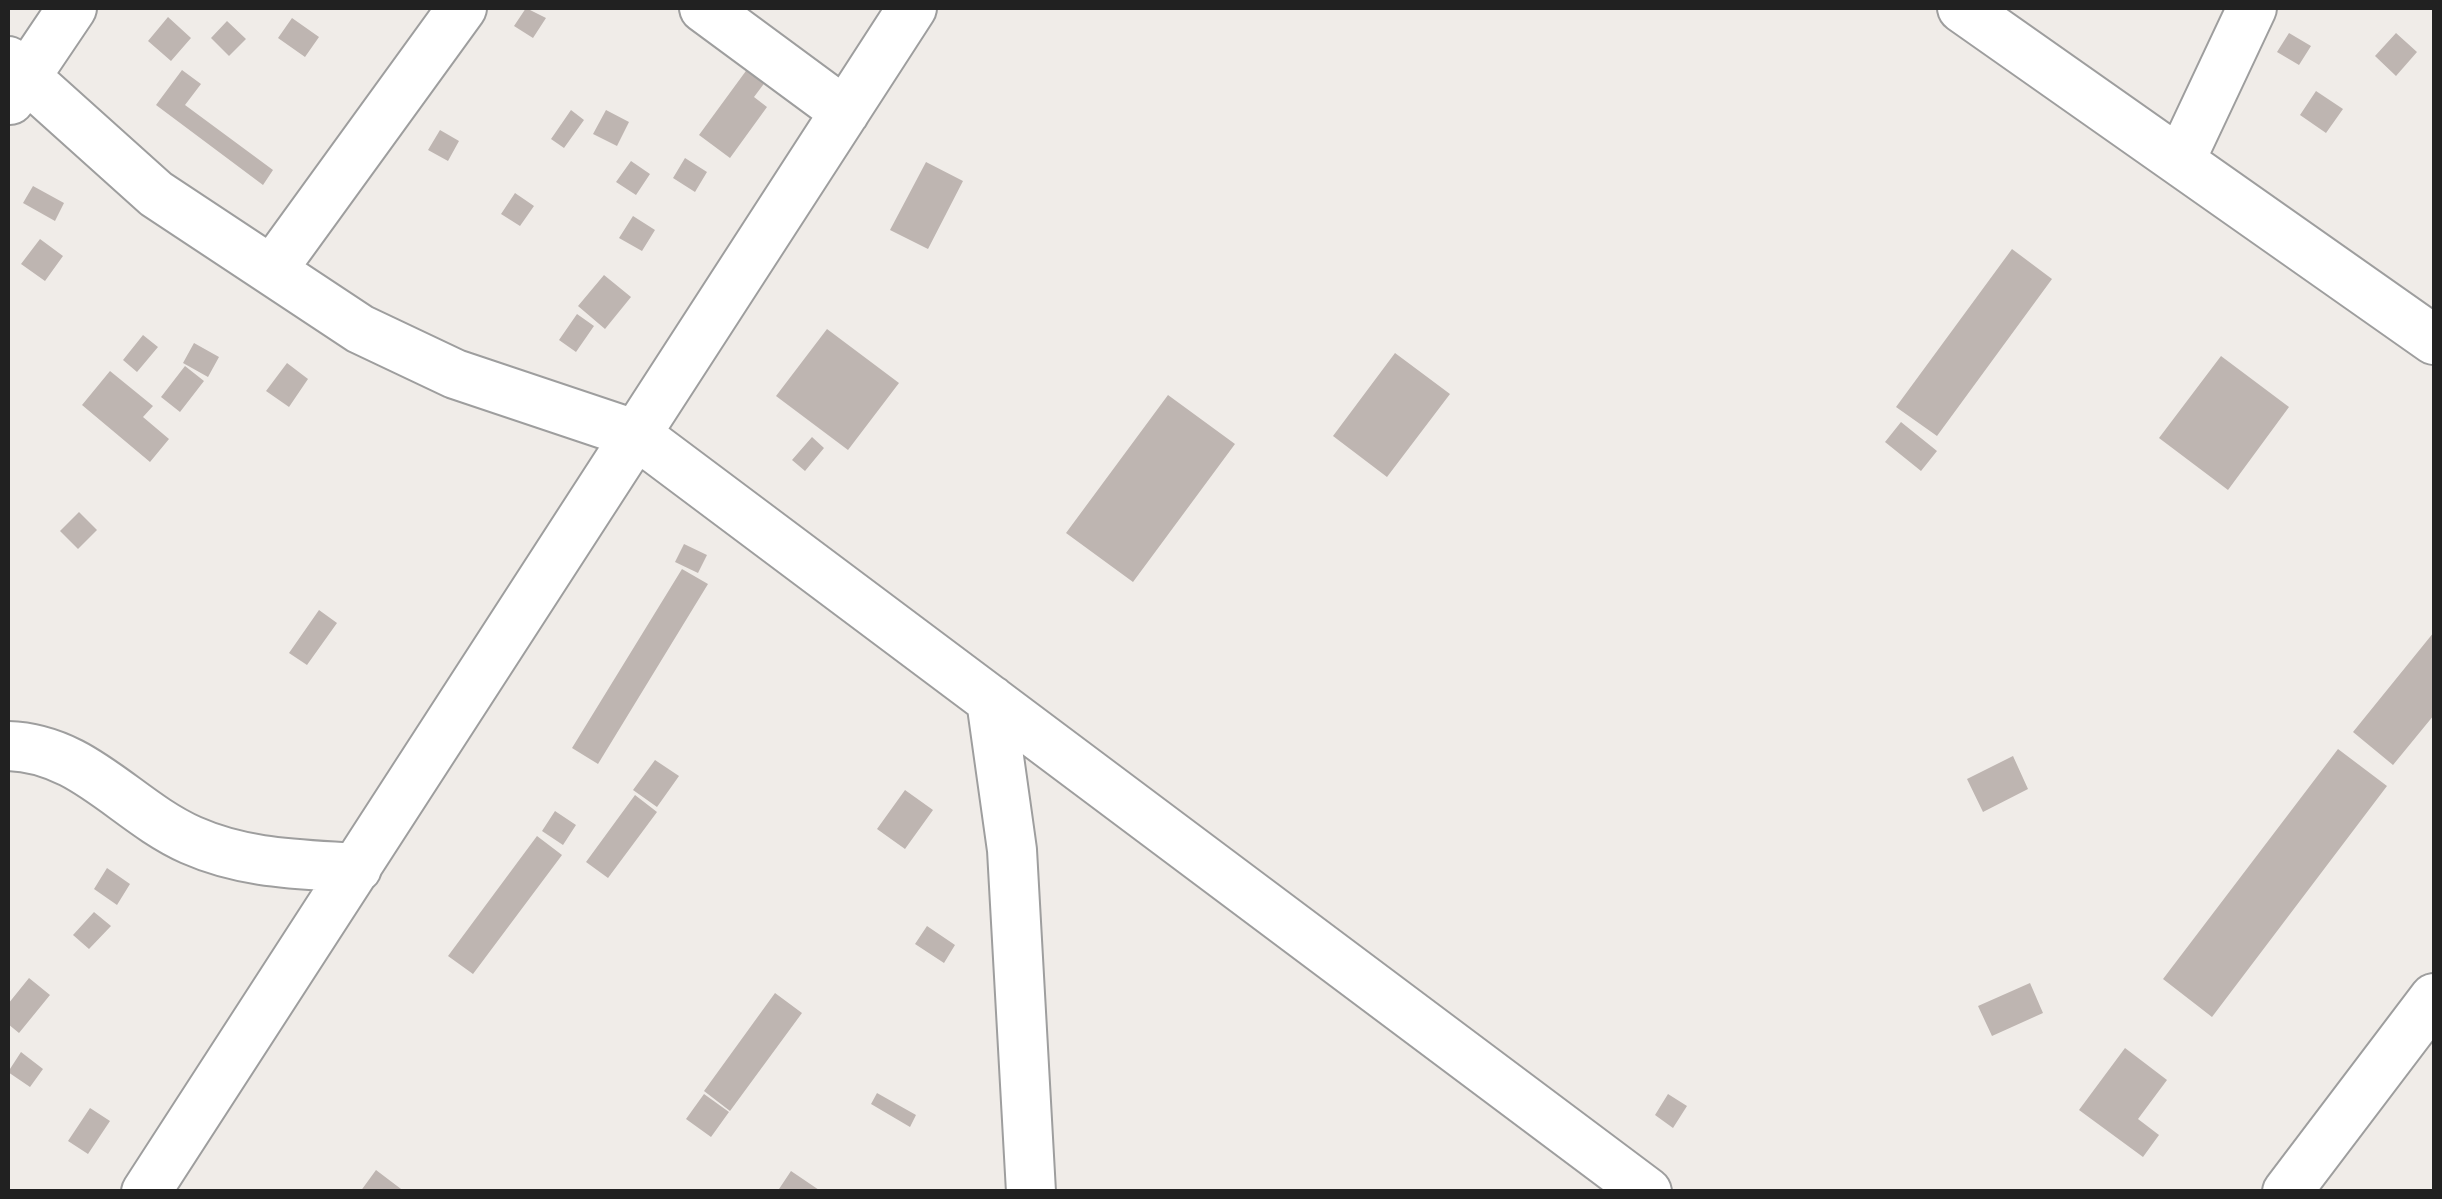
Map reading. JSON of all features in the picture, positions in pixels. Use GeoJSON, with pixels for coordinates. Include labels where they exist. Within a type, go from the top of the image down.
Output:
{"type":"FeatureCollection","features":[{"type":"Feature","properties":{"kind":"street"},"geometry":{"type":"LineString","coordinates":[[72,8],[13,80],[156,194],[360,329],[456,374],[637,435],[1647,1192]]}},
{"type":"Feature","properties":{"kind":"street"},"geometry":{"type":"LineString","coordinates":[[272,270],[462,8]]}},
{"type":"Feature","properties":{"kind":"street"},"geometry":{"type":"LineString","coordinates":[[704,8],[845,112]]}},
{"type":"Feature","properties":{"kind":"street"},"geometry":{"type":"LineString","coordinates":[[146,1192],[912,8]]}},
{"type":"Feature","properties":{"kind":"street"},"geometry":{"type":"LineString","coordinates":[[1962,8],[2431,331]]}},
{"type":"Feature","properties":{"kind":"street"},"geometry":{"type":"LineString","coordinates":[[2180,161],[2252,8]]}},
{"type":"Feature","properties":{"kind":"street"},"geometry":{"type":"LineString","coordinates":[[992,700],[1012,850],[1031,1192]]}},
{"type":"Feature","properties":{"kind":"street"},"geometry":{"type":"LineString","coordinates":[[8,746],[66,757],[188,839],[251,862],[357,868]]}},
{"type":"Feature","properties":{"kind":"street"},"geometry":{"type":"LineString","coordinates":[[2287,1192],[2434,998]]}},
{"type":"Feature","properties":{"kind":"building"},"geometry":{"type":"Polygon","coordinates":[[[526,8],[546,18],[533,38],[514,26],[526,8]]]}},
{"type":"Feature","properties":{"kind":"building"},"geometry":{"type":"Polygon","coordinates":[[[168,17],[191,38],[171,61],[148,41],[168,17]]]}},
{"type":"Feature","properties":{"kind":"building"},"geometry":{"type":"Polygon","coordinates":[[[292,18],[319,37],[305,57],[278,38],[292,18]]]}},
{"type":"Feature","properties":{"kind":"building"},"geometry":{"type":"Polygon","coordinates":[[[227,21],[246,39],[229,56],[211,38],[227,21]]]}},
{"type":"Feature","properties":{"kind":"building"},"geometry":{"type":"Polygon","coordinates":[[[2289,33],[2311,46],[2299,65],[2277,52],[2289,33]]]}},
{"type":"Feature","properties":{"kind":"building"},"geometry":{"type":"Polygon","coordinates":[[[2396,33],[2417,52],[2396,76],[2375,56],[2396,33]]]}},
{"type":"Feature","properties":{"kind":"building"},"geometry":{"type":"Polygon","coordinates":[[[751,64],[769,77],[754,97],[767,107],[730,158],[699,135],[751,64]]]}},
{"type":"Feature","properties":{"kind":"building"},"geometry":{"type":"Polygon","coordinates":[[[182,70],[201,84],[185,105],[273,170],[263,185],[156,105],[182,70]]]}},
{"type":"Feature","properties":{"kind":"building"},"geometry":{"type":"Polygon","coordinates":[[[2316,91],[2343,109],[2326,133],[2300,115],[2316,91]]]}},
{"type":"Feature","properties":{"kind":"building"},"geometry":{"type":"Polygon","coordinates":[[[571,110],[584,120],[564,148],[551,139],[571,110]]]}},
{"type":"Feature","properties":{"kind":"building"},"geometry":{"type":"Polygon","coordinates":[[[606,110],[629,122],[617,146],[593,134],[606,110]]]}},
{"type":"Feature","properties":{"kind":"building"},"geometry":{"type":"Polygon","coordinates":[[[440,130],[459,141],[448,161],[428,150],[440,130]]]}},
{"type":"Feature","properties":{"kind":"building"},"geometry":{"type":"Polygon","coordinates":[[[685,158],[707,172],[695,192],[673,178],[685,158]]]}},
{"type":"Feature","properties":{"kind":"building"},"geometry":{"type":"Polygon","coordinates":[[[631,161],[650,174],[636,195],[616,182],[631,161]]]}},
{"type":"Feature","properties":{"kind":"building"},"geometry":{"type":"Polygon","coordinates":[[[926,162],[963,181],[928,249],[890,230],[926,162]]]}},
{"type":"Feature","properties":{"kind":"building"},"geometry":{"type":"Polygon","coordinates":[[[33,186],[64,203],[55,221],[23,203],[33,186]]]}},
{"type":"Feature","properties":{"kind":"building"},"geometry":{"type":"Polygon","coordinates":[[[515,193],[534,206],[520,226],[501,214],[515,193]]]}},
{"type":"Feature","properties":{"kind":"building"},"geometry":{"type":"Polygon","coordinates":[[[633,216],[655,230],[642,251],[619,238],[633,216]]]}},
{"type":"Feature","properties":{"kind":"building"},"geometry":{"type":"Polygon","coordinates":[[[40,239],[63,256],[45,281],[21,264],[40,239]]]}},
{"type":"Feature","properties":{"kind":"building"},"geometry":{"type":"Polygon","coordinates":[[[2012,249],[2052,279],[1937,436],[1896,407],[2012,249]]]}},
{"type":"Feature","properties":{"kind":"building"},"geometry":{"type":"Polygon","coordinates":[[[604,275],[631,297],[605,329],[578,306],[604,275]]]}},
{"type":"Feature","properties":{"kind":"building"},"geometry":{"type":"Polygon","coordinates":[[[577,314],[594,326],[576,352],[559,340],[577,314]]]}},
{"type":"Feature","properties":{"kind":"building"},"geometry":{"type":"Polygon","coordinates":[[[827,329],[899,383],[848,450],[776,396],[827,329]]]}},
{"type":"Feature","properties":{"kind":"building"},"geometry":{"type":"Polygon","coordinates":[[[143,335],[158,347],[137,372],[123,360],[143,335]]]}},
{"type":"Feature","properties":{"kind":"building"},"geometry":{"type":"Polygon","coordinates":[[[194,343],[219,357],[208,377],[183,363],[194,343]]]}},
{"type":"Feature","properties":{"kind":"building"},"geometry":{"type":"Polygon","coordinates":[[[1395,353],[1450,394],[1387,477],[1333,436],[1395,353]]]}},
{"type":"Feature","properties":{"kind":"building"},"geometry":{"type":"Polygon","coordinates":[[[2221,356],[2289,407],[2228,490],[2159,438],[2221,356]]]}},
{"type":"Feature","properties":{"kind":"building"},"geometry":{"type":"Polygon","coordinates":[[[287,363],[308,379],[289,407],[266,391],[287,363]]]}},
{"type":"Feature","properties":{"kind":"building"},"geometry":{"type":"Polygon","coordinates":[[[185,366],[204,381],[180,412],[161,397],[185,366]]]}},
{"type":"Feature","properties":{"kind":"building"},"geometry":{"type":"Polygon","coordinates":[[[110,371],[153,406],[143,417],[169,439],[150,462],[82,405],[110,371]]]}},
{"type":"Feature","properties":{"kind":"building"},"geometry":{"type":"Polygon","coordinates":[[[1168,395],[1235,444],[1133,582],[1066,533],[1168,395]]]}},
{"type":"Feature","properties":{"kind":"building"},"geometry":{"type":"Polygon","coordinates":[[[1901,422],[1937,451],[1921,471],[1885,442],[1901,422]]]}},
{"type":"Feature","properties":{"kind":"building"},"geometry":{"type":"Polygon","coordinates":[[[812,437],[824,448],[805,471],[792,460],[812,437]]]}},
{"type":"Feature","properties":{"kind":"building"},"geometry":{"type":"Polygon","coordinates":[[[79,512],[97,530],[78,549],[60,531],[79,512]]]}},
{"type":"Feature","properties":{"kind":"building"},"geometry":{"type":"Polygon","coordinates":[[[684,544],[707,555],[698,573],[675,562],[684,544]]]}},
{"type":"Feature","properties":{"kind":"building"},"geometry":{"type":"Polygon","coordinates":[[[682,569],[708,584],[598,764],[572,748],[682,569]]]}},
{"type":"Feature","properties":{"kind":"building"},"geometry":{"type":"Polygon","coordinates":[[[319,610],[337,623],[307,665],[289,653],[319,610]]]}},
{"type":"Feature","properties":{"kind":"building"},"geometry":{"type":"Polygon","coordinates":[[[2434,632],[2434,715],[2393,765],[2353,732],[2434,632]]]}},
{"type":"Feature","properties":{"kind":"building"},"geometry":{"type":"Polygon","coordinates":[[[2338,749],[2387,786],[2212,1017],[2163,979],[2338,749]]]}},
{"type":"Feature","properties":{"kind":"building"},"geometry":{"type":"Polygon","coordinates":[[[2013,756],[2028,789],[1983,812],[1967,779],[2013,756]]]}},
{"type":"Feature","properties":{"kind":"building"},"geometry":{"type":"Polygon","coordinates":[[[655,760],[679,776],[657,807],[633,790],[655,760]]]}},
{"type":"Feature","properties":{"kind":"building"},"geometry":{"type":"Polygon","coordinates":[[[905,790],[933,810],[905,849],[877,829],[905,790]]]}},
{"type":"Feature","properties":{"kind":"building"},"geometry":{"type":"Polygon","coordinates":[[[635,795],[657,812],[608,878],[586,862],[635,795]]]}},
{"type":"Feature","properties":{"kind":"building"},"geometry":{"type":"Polygon","coordinates":[[[555,811],[576,825],[563,845],[542,831],[555,811]]]}},
{"type":"Feature","properties":{"kind":"building"},"geometry":{"type":"Polygon","coordinates":[[[537,836],[562,855],[473,974],[448,956],[537,836]]]}},
{"type":"Feature","properties":{"kind":"building"},"geometry":{"type":"Polygon","coordinates":[[[107,868],[130,884],[117,905],[94,889],[107,868]]]}},
{"type":"Feature","properties":{"kind":"building"},"geometry":{"type":"Polygon","coordinates":[[[94,912],[111,926],[89,949],[73,935],[94,912]]]}},
{"type":"Feature","properties":{"kind":"building"},"geometry":{"type":"Polygon","coordinates":[[[927,926],[955,945],[944,963],[915,944],[927,926]]]}},
{"type":"Feature","properties":{"kind":"building"},"geometry":{"type":"Polygon","coordinates":[[[29,978],[50,995],[19,1033],[8,1024],[8,1004],[29,978]]]}},
{"type":"Feature","properties":{"kind":"building"},"geometry":{"type":"Polygon","coordinates":[[[2030,983],[2043,1013],[1992,1036],[1978,1006],[2030,983]]]}},
{"type":"Feature","properties":{"kind":"building"},"geometry":{"type":"Polygon","coordinates":[[[775,993],[802,1013],[730,1111],[704,1091],[775,993]]]}},
{"type":"Feature","properties":{"kind":"building"},"geometry":{"type":"Polygon","coordinates":[[[2125,1048],[2167,1080],[2138,1119],[2159,1135],[2143,1157],[2079,1110],[2125,1048]]]}},
{"type":"Feature","properties":{"kind":"building"},"geometry":{"type":"Polygon","coordinates":[[[21,1052],[43,1069],[30,1087],[8,1072],[21,1052]]]}},
{"type":"Feature","properties":{"kind":"building"},"geometry":{"type":"Polygon","coordinates":[[[877,1093],[916,1115],[910,1127],[871,1104],[877,1093]]]}},
{"type":"Feature","properties":{"kind":"building"},"geometry":{"type":"Polygon","coordinates":[[[704,1094],[729,1112],[711,1137],[686,1119],[704,1094]]]}},
{"type":"Feature","properties":{"kind":"building"},"geometry":{"type":"Polygon","coordinates":[[[1668,1094],[1687,1106],[1673,1128],[1655,1115],[1668,1094]]]}},
{"type":"Feature","properties":{"kind":"building"},"geometry":{"type":"Polygon","coordinates":[[[90,1108],[110,1121],[88,1154],[68,1141],[90,1108]]]}},
{"type":"Feature","properties":{"kind":"building"},"geometry":{"type":"Polygon","coordinates":[[[376,1170],[405,1192],[360,1192],[376,1170]]]}},
{"type":"Feature","properties":{"kind":"building"},"geometry":{"type":"Polygon","coordinates":[[[791,1171],[822,1192],[777,1192],[791,1171]]]}}]}
